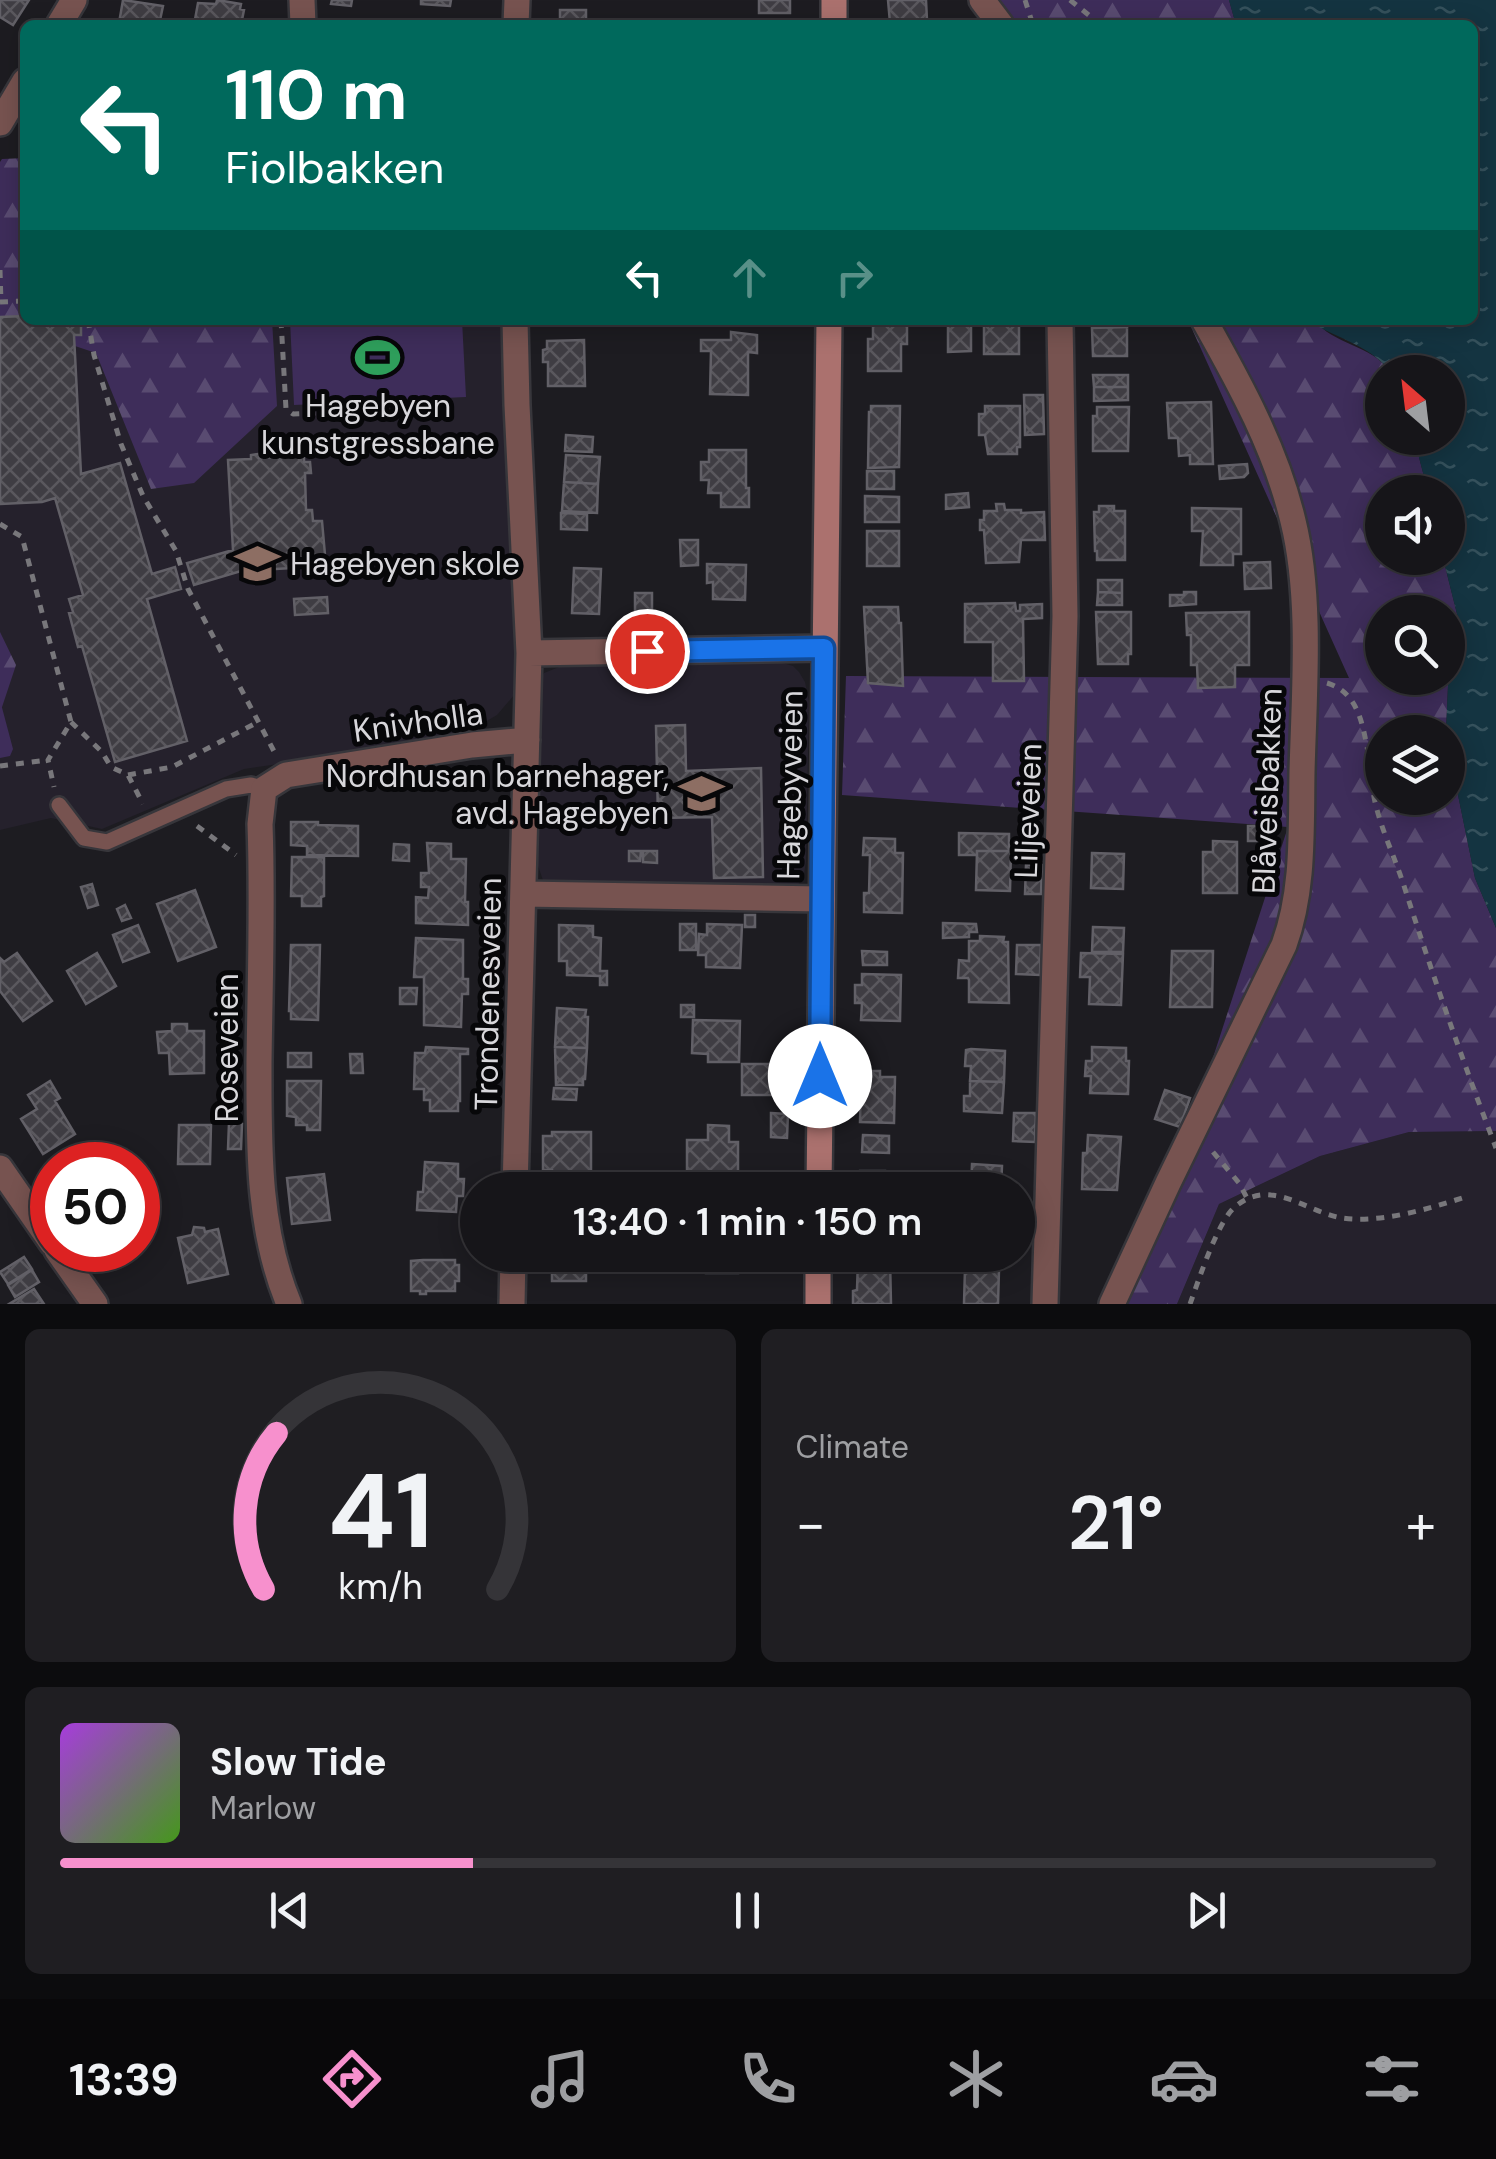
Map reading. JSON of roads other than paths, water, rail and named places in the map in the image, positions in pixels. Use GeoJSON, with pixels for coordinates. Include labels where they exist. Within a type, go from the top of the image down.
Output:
{"type":"FeatureCollection","features":[{"type":"Feature","properties":{"kind":"main road","name":"Hagebyveien"},"geometry":{"type":"LineString","coordinates":[[819,1172],[830,325]]}},
{"type":"Feature","properties":{"kind":"main road"},"geometry":{"type":"LineString","coordinates":[[818,1272],[818,1304]]}},
{"type":"Feature","properties":{"kind":"street"},"geometry":{"type":"LineString","coordinates":[[982,0],[998,20]]}},
{"type":"Feature","properties":{"kind":"street"},"geometry":{"type":"LineString","coordinates":[[0,122],[20,89]]}},
{"type":"Feature","properties":{"kind":"street","name":"Trondenesveien"},"geometry":{"type":"LineString","coordinates":[[515,1172],[528,653],[516,325]]}},
{"type":"Feature","properties":{"kind":"street","name":"Liljeveien"},"geometry":{"type":"LineString","coordinates":[[1045,1304],[1065,616],[1060,325]]}},
{"type":"Feature","properties":{"kind":"street","name":"Blåveisbakken"},"geometry":{"type":"LineString","coordinates":[[1112,1304],[1284,945],[1299,881],[1304,597],[1294,525],[1261,428],[1207,325]]}},
{"type":"Feature","properties":{"kind":"street"},"geometry":{"type":"LineString","coordinates":[[528,653],[824,648]]}},
{"type":"Feature","properties":{"kind":"street","name":"Knivholla"},"geometry":{"type":"LineString","coordinates":[[264,789],[286,774],[526,740]]}},
{"type":"Feature","properties":{"kind":"street","name":"Roseveien"},"geometry":{"type":"LineString","coordinates":[[264,789],[260,824],[259,1132],[268,1231],[278,1279],[289,1304]]}},
{"type":"Feature","properties":{"kind":"street"},"geometry":{"type":"LineString","coordinates":[[523,894],[822,899]]}},
{"type":"Feature","properties":{"kind":"street"},"geometry":{"type":"LineString","coordinates":[[0,1168],[30,1211]]}},
{"type":"Feature","properties":{"kind":"street"},"geometry":{"type":"LineString","coordinates":[[72,1272],[95,1304]]}},
{"type":"Feature","properties":{"kind":"street"},"geometry":{"type":"LineString","coordinates":[[512,1304],[513,1272]]}},
{"type":"Feature","properties":{"kind":"lane"},"geometry":{"type":"LineString","coordinates":[[58,804],[84,838],[108,842],[226,789],[251,785],[264,789]]}},
{"type":"Feature","properties":{"kind":"water"},"geometry":{"type":"Polygon","coordinates":[[[1229,0],[1496,0],[1496,928],[1475,878],[1462,815],[1465,715],[1447,715],[1448,695],[1465,695],[1465,595],[1452,595],[1447,575],[1465,575],[1465,475],[1424,475],[1418,455],[1465,455],[1465,355],[1372,355],[1318,325],[1478,325],[1478,20],[1235,20],[1229,0]]]}},
{"type":"Feature","properties":{"kind":"place","name":"Hagebyen kunstgressbane"},"geometry":{"type":"Point","coordinates":[378,358]}},
{"type":"Feature","properties":{"kind":"place","name":"Hagebyen skole"},"geometry":{"type":"Point","coordinates":[257,564]}},
{"type":"Feature","properties":{"kind":"place","name":"Nordhusan barnehager, avd. Hagebyen"},"geometry":{"type":"Point","coordinates":[702,794]}}]}
